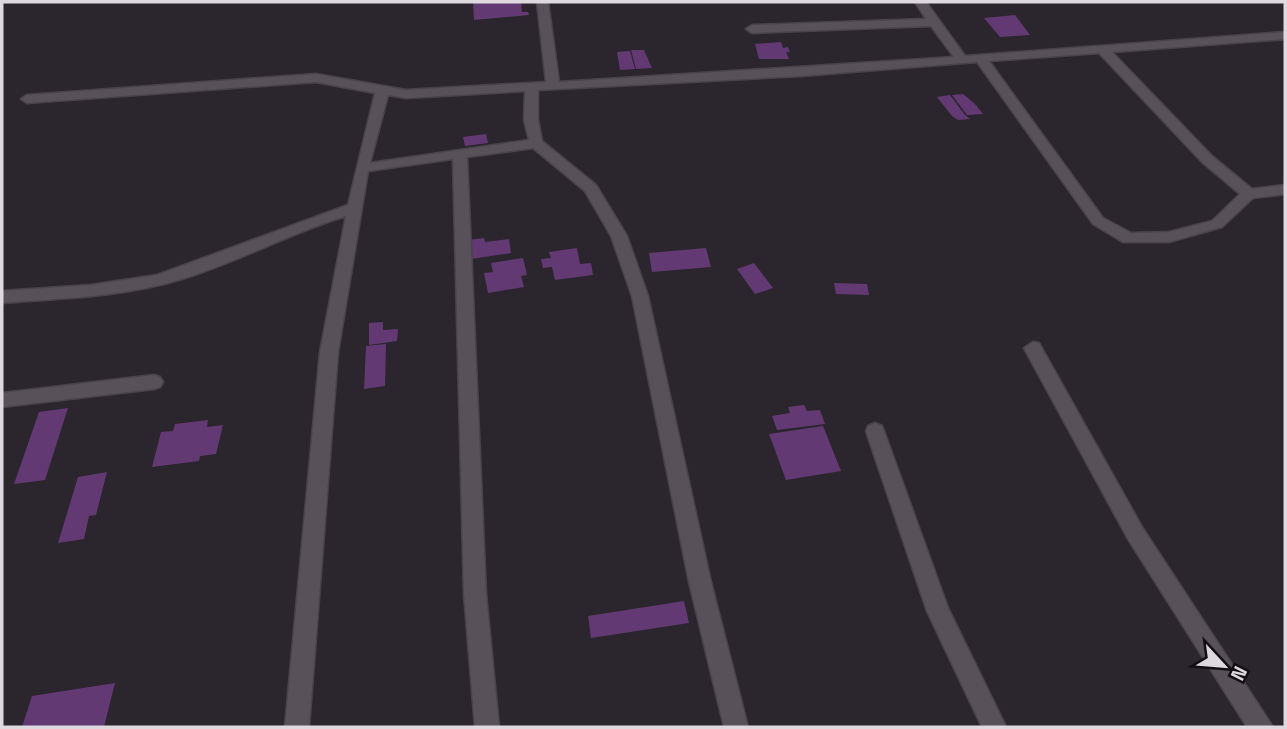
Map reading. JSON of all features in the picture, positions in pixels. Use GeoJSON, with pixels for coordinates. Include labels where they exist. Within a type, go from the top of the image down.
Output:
{"type":"FeatureCollection","features":[{"type":"Feature","properties":{"kind":"street"},"geometry":{"type":"LineString","coordinates":[[542,2],[553,86]]}},
{"type":"Feature","properties":{"kind":"street"},"geometry":{"type":"LineString","coordinates":[[920,2],[963,61]]}},
{"type":"Feature","properties":{"kind":"street"},"geometry":{"type":"LineString","coordinates":[[752,29],[935,22]]}},
{"type":"Feature","properties":{"kind":"street"},"geometry":{"type":"LineString","coordinates":[[27,99],[316,78],[334,78],[383,93],[553,86],[981,60],[1285,35]]}},
{"type":"Feature","properties":{"kind":"street"},"geometry":{"type":"LineString","coordinates":[[1103,50],[1207,159],[1250,194]]}},
{"type":"Feature","properties":{"kind":"street"},"geometry":{"type":"LineString","coordinates":[[981,60],[1098,221],[1128,238],[1169,237],[1217,224],[1250,194],[1285,190]]}},
{"type":"Feature","properties":{"kind":"street"},"geometry":{"type":"LineString","coordinates":[[532,87],[531,120],[536,143],[592,187],[620,236],[640,296],[700,582],[736,727]]}},
{"type":"Feature","properties":{"kind":"street"},"geometry":{"type":"LineString","coordinates":[[298,727],[329,352],[362,168],[383,93]]}},
{"type":"Feature","properties":{"kind":"street"},"geometry":{"type":"LineString","coordinates":[[362,168],[536,143]]}},
{"type":"Feature","properties":{"kind":"street"},"geometry":{"type":"LineString","coordinates":[[460,153],[475,594],[488,727]]}},
{"type":"Feature","properties":{"kind":"street"},"geometry":{"type":"LineString","coordinates":[[2,297],[131,287],[222,259],[314,219],[355,208]]}},
{"type":"Feature","properties":{"kind":"street"},"geometry":{"type":"LineString","coordinates":[[1033,348],[1135,533],[1261,727]]}},
{"type":"Feature","properties":{"kind":"street"},"geometry":{"type":"LineString","coordinates":[[2,400],[154,382]]}},
{"type":"Feature","properties":{"kind":"street"},"geometry":{"type":"LineString","coordinates":[[875,431],[938,611],[994,727]]}},
{"type":"Feature","properties":{"kind":"building"},"geometry":{"type":"Polygon","coordinates":[[[473,2],[521,2],[522,12],[528,12],[529,15],[474,20],[473,2]]]}},
{"type":"Feature","properties":{"kind":"building"},"geometry":{"type":"Polygon","coordinates":[[[1015,15],[1030,35],[1000,37],[984,18],[1015,15]]]}},
{"type":"Feature","properties":{"kind":"building"},"geometry":{"type":"Polygon","coordinates":[[[781,42],[783,48],[788,47],[790,52],[786,52],[789,59],[759,59],[755,44],[781,42]]]}},
{"type":"Feature","properties":{"kind":"building"},"geometry":{"type":"Polygon","coordinates":[[[631,50],[644,50],[652,68],[636,69],[631,50]]]}},
{"type":"Feature","properties":{"kind":"building"},"geometry":{"type":"Polygon","coordinates":[[[630,51],[635,69],[620,70],[617,52],[630,51]]]}},
{"type":"Feature","properties":{"kind":"building"},"geometry":{"type":"Polygon","coordinates":[[[963,94],[983,114],[967,115],[952,95],[963,94]]]}},
{"type":"Feature","properties":{"kind":"building"},"geometry":{"type":"Polygon","coordinates":[[[950,95],[970,119],[958,120],[952,116],[937,97],[950,95]]]}},
{"type":"Feature","properties":{"kind":"building"},"geometry":{"type":"Polygon","coordinates":[[[486,134],[488,143],[465,146],[463,137],[486,134]]]}},
{"type":"Feature","properties":{"kind":"building"},"geometry":{"type":"Polygon","coordinates":[[[484,238],[485,242],[509,239],[511,253],[471,259],[469,240],[484,238]]]}},
{"type":"Feature","properties":{"kind":"building"},"geometry":{"type":"Polygon","coordinates":[[[577,248],[580,264],[591,263],[593,275],[555,280],[552,267],[543,268],[541,259],[551,258],[549,252],[577,248]]]}},
{"type":"Feature","properties":{"kind":"building"},"geometry":{"type":"Polygon","coordinates":[[[706,248],[711,267],[652,272],[649,253],[706,248]]]}},
{"type":"Feature","properties":{"kind":"building"},"geometry":{"type":"Polygon","coordinates":[[[523,258],[527,275],[521,276],[524,287],[488,293],[484,273],[493,272],[491,263],[523,258]]]}},
{"type":"Feature","properties":{"kind":"building"},"geometry":{"type":"Polygon","coordinates":[[[754,263],[773,288],[755,294],[737,269],[754,263]]]}},
{"type":"Feature","properties":{"kind":"building"},"geometry":{"type":"Polygon","coordinates":[[[834,283],[867,284],[869,295],[836,294],[834,283]]]}},
{"type":"Feature","properties":{"kind":"building"},"geometry":{"type":"Polygon","coordinates":[[[383,322],[383,330],[398,329],[397,341],[369,345],[369,323],[383,322]]]}},
{"type":"Feature","properties":{"kind":"building"},"geometry":{"type":"Polygon","coordinates":[[[386,344],[385,386],[364,389],[366,346],[386,344]]]}},
{"type":"Feature","properties":{"kind":"building"},"geometry":{"type":"Polygon","coordinates":[[[804,405],[807,411],[820,410],[825,424],[777,430],[772,416],[790,413],[788,407],[804,405]]]}},
{"type":"Feature","properties":{"kind":"building"},"geometry":{"type":"Polygon","coordinates":[[[68,408],[45,480],[14,484],[39,412],[68,408]]]}},
{"type":"Feature","properties":{"kind":"building"},"geometry":{"type":"Polygon","coordinates":[[[208,420],[207,427],[223,425],[216,454],[200,456],[199,461],[152,467],[161,432],[173,431],[175,424],[208,420]]]}},
{"type":"Feature","properties":{"kind":"building"},"geometry":{"type":"Polygon","coordinates":[[[823,426],[841,471],[786,480],[769,434],[823,426]]]}},
{"type":"Feature","properties":{"kind":"building"},"geometry":{"type":"Polygon","coordinates":[[[107,472],[96,515],[89,516],[84,539],[58,543],[78,477],[107,472]]]}},
{"type":"Feature","properties":{"kind":"building"},"geometry":{"type":"Polygon","coordinates":[[[684,601],[689,623],[591,638],[588,616],[684,601]]]}},
{"type":"Feature","properties":{"kind":"building"},"geometry":{"type":"Polygon","coordinates":[[[115,683],[104,727],[22,727],[32,696],[115,683]]]}}]}
